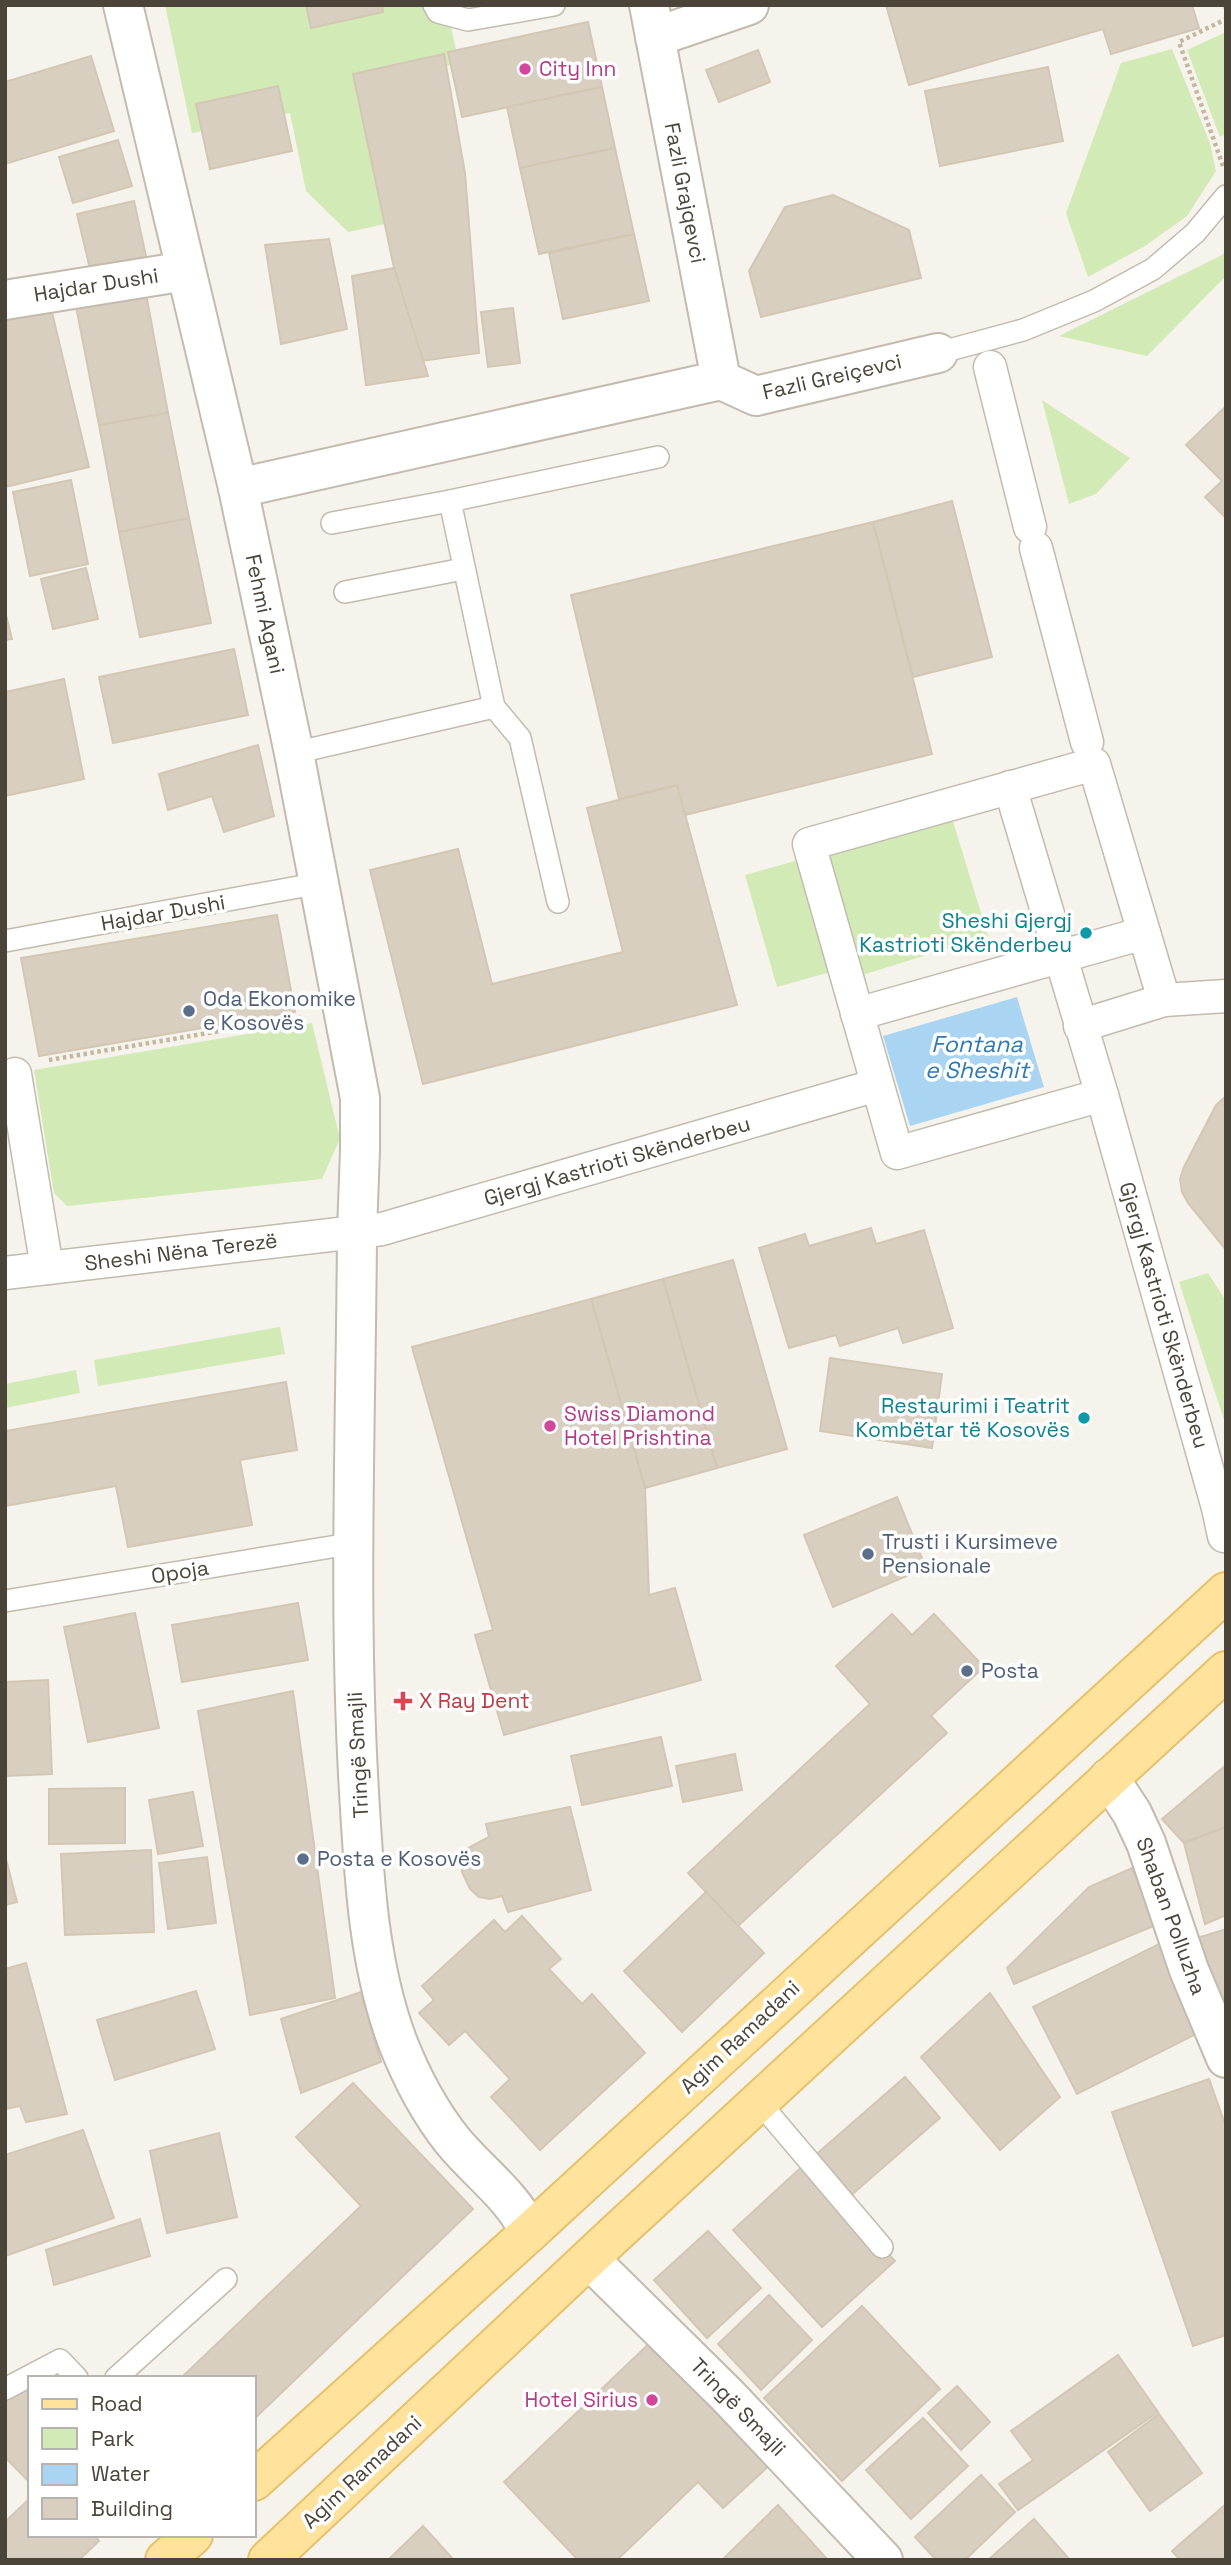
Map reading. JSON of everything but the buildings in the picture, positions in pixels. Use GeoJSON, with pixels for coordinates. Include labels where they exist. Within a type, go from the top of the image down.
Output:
{"type":"FeatureCollection","features":[{"type":"Feature","properties":{"kind":"main road","name":"Agim Ramadani"},"geometry":{"type":"LineString","coordinates":[[256,2479],[530,2232],[1226,1592]]}},
{"type":"Feature","properties":{"kind":"main road","name":"Agim Ramadani"},"geometry":{"type":"LineString","coordinates":[[268,2560],[589,2259],[1226,1671]]}},
{"type":"Feature","properties":{"kind":"main road"},"geometry":{"type":"LineString","coordinates":[[165,2560],[191,2537]]}},
{"type":"Feature","properties":{"kind":"street","name":"Fehmi Agani"},"geometry":{"type":"LineString","coordinates":[[123,5],[238,488],[320,883],[359,1098],[357,1231]]}},
{"type":"Feature","properties":{"kind":"street"},"geometry":{"type":"LineString","coordinates":[[652,21],[749,5]]}},
{"type":"Feature","properties":{"kind":"street","name":"Fazli Grajqevci"},"geometry":{"type":"LineString","coordinates":[[652,21],[721,380]]}},
{"type":"Feature","properties":{"kind":"street","name":"Hajdar Dushi"},"geometry":{"type":"LineString","coordinates":[[5,300],[186,271]]}},
{"type":"Feature","properties":{"kind":"street","name":"Fazli Greiçevci"},"geometry":{"type":"LineString","coordinates":[[721,380],[756,396],[938,353]]}},
{"type":"Feature","properties":{"kind":"street"},"geometry":{"type":"LineString","coordinates":[[990,367],[1087,742]]}},
{"type":"Feature","properties":{"kind":"street"},"geometry":{"type":"LineString","coordinates":[[238,488],[721,380]]}},
{"type":"Feature","properties":{"kind":"street"},"geometry":{"type":"LineString","coordinates":[[1102,1095],[897,1153],[809,844],[1094,764],[1164,1000]]}},
{"type":"Feature","properties":{"kind":"street","name":"Gjergj Kastrioti Skënderbeu"},"geometry":{"type":"LineString","coordinates":[[1010,787],[1102,1095],[1224,1536]]}},
{"type":"Feature","properties":{"kind":"street"},"geometry":{"type":"LineString","coordinates":[[857,1014],[1144,933]]}},
{"type":"Feature","properties":{"kind":"street"},"geometry":{"type":"LineString","coordinates":[[1080,1026],[1164,1000],[1226,996]]}},
{"type":"Feature","properties":{"kind":"street"},"geometry":{"type":"LineString","coordinates":[[28,1068],[47,1268]]}},
{"type":"Feature","properties":{"kind":"street","name":"Gjergj Kastrioti Skënderbeu"},"geometry":{"type":"LineString","coordinates":[[357,1231],[382,1228],[877,1085]]}},
{"type":"Feature","properties":{"kind":"street","name":"Sheshi Nëna Terezë"},"geometry":{"type":"LineString","coordinates":[[5,1273],[357,1231]]}},
{"type":"Feature","properties":{"kind":"street","name":"Tringë Smajli"},"geometry":{"type":"LineString","coordinates":[[357,1231],[355,1719],[362,1849],[370,1928],[398,2042],[421,2090],[452,2140],[509,2198],[530,2232]]}},
{"type":"Feature","properties":{"kind":"street","name":"Shaban Polluzha"},"geometry":{"type":"LineString","coordinates":[[1109,1778],[1132,1813],[1146,1843],[1189,1970],[1226,2058]]}},
{"type":"Feature","properties":{"kind":"street","name":"Tringë Smajli"},"geometry":{"type":"LineString","coordinates":[[589,2259],[727,2395],[883,2560]]}},
{"type":"Feature","properties":{"kind":"lane"},"geometry":{"type":"LineString","coordinates":[[433,5],[438,12],[468,20],[554,5]]}},
{"type":"Feature","properties":{"kind":"lane","name":"Fazli Greiçevci"},"geometry":{"type":"LineString","coordinates":[[938,353],[1023,330],[1094,301],[1153,269],[1195,233],[1226,197]]}},
{"type":"Feature","properties":{"kind":"lane"},"geometry":{"type":"LineString","coordinates":[[332,523],[657,457]]}},
{"type":"Feature","properties":{"kind":"lane"},"geometry":{"type":"LineString","coordinates":[[450,501],[494,708],[520,738],[558,902]]}},
{"type":"Feature","properties":{"kind":"lane"},"geometry":{"type":"LineString","coordinates":[[345,592],[463,569]]}},
{"type":"Feature","properties":{"kind":"lane"},"geometry":{"type":"LineString","coordinates":[[294,752],[494,708]]}},
{"type":"Feature","properties":{"kind":"lane","name":"Hajdar Dushi"},"geometry":{"type":"LineString","coordinates":[[5,941],[320,883]]}},
{"type":"Feature","properties":{"kind":"lane","name":"Opoja"},"geometry":{"type":"LineString","coordinates":[[5,1601],[355,1543]]}},
{"type":"Feature","properties":{"kind":"lane"},"geometry":{"type":"LineString","coordinates":[[759,2102],[882,2247]]}},
{"type":"Feature","properties":{"kind":"lane"},"geometry":{"type":"LineString","coordinates":[[118,2376],[226,2279]]}},
{"type":"Feature","properties":{"kind":"lane"},"geometry":{"type":"LineString","coordinates":[[30,2376],[60,2360],[75,2376]]}},
{"type":"Feature","properties":{"kind":"lane"},"geometry":{"type":"LineString","coordinates":[[5,2389],[28,2377]]}},
{"type":"Feature","properties":{"kind":"path"},"geometry":{"type":"LineString","coordinates":[[1226,19],[1179,42],[1226,173]]}},
{"type":"Feature","properties":{"kind":"path"},"geometry":{"type":"LineString","coordinates":[[28,1068],[311,1016]]}},
{"type":"Feature","properties":{"kind":"green space"},"geometry":{"type":"Polygon","coordinates":[[[165,5],[446,5],[459,63],[363,86],[394,222],[348,232],[306,191],[290,113],[192,133],[165,5]]]}},
{"type":"Feature","properties":{"kind":"green space"},"geometry":{"type":"Polygon","coordinates":[[[1226,32],[1226,134],[1220,137],[1187,50],[1226,32]]]}},
{"type":"Feature","properties":{"kind":"green space"},"geometry":{"type":"Polygon","coordinates":[[[1172,49],[1210,143],[1216,171],[1187,216],[1145,246],[1088,277],[1066,213],[1121,63],[1172,49]]]}},
{"type":"Feature","properties":{"kind":"green space"},"geometry":{"type":"Polygon","coordinates":[[[1226,250],[1226,276],[1147,356],[1059,336],[1222,255],[1226,250]]]}},
{"type":"Feature","properties":{"kind":"green space"},"geometry":{"type":"Polygon","coordinates":[[[1042,400],[1130,458],[1096,494],[1069,504],[1042,400]]]}},
{"type":"Feature","properties":{"kind":"green space"},"geometry":{"type":"Polygon","coordinates":[[[951,815],[988,936],[856,977],[820,852],[951,815]]]}},
{"type":"Feature","properties":{"kind":"green space"},"geometry":{"type":"Polygon","coordinates":[[[802,859],[834,971],[777,987],[745,875],[802,859]]]}},
{"type":"Feature","properties":{"kind":"green space"},"geometry":{"type":"Polygon","coordinates":[[[312,1023],[340,1139],[322,1179],[67,1206],[54,1193],[34,1070],[312,1023]]]}},
{"type":"Feature","properties":{"kind":"green space"},"geometry":{"type":"Polygon","coordinates":[[[1208,1273],[1226,1301],[1226,1426],[1179,1282],[1208,1273]]]}},
{"type":"Feature","properties":{"kind":"green space"},"geometry":{"type":"Polygon","coordinates":[[[280,1327],[285,1354],[98,1386],[94,1360],[280,1327]]]}},
{"type":"Feature","properties":{"kind":"green space"},"geometry":{"type":"Polygon","coordinates":[[[76,1370],[80,1393],[5,1408],[5,1384],[76,1370]]]}},
{"type":"Feature","properties":{"kind":"water","name":"Fontana e Sheshit"},"geometry":{"type":"Polygon","coordinates":[[[1017,997],[1044,1087],[910,1126],[883,1036],[1017,997]]]}},
{"type":"Feature","properties":{"kind":"place","name":"City Inn"},"geometry":{"type":"Point","coordinates":[525,69]}},
{"type":"Feature","properties":{"kind":"place","name":"Sheshi Gjergj Kastrioti Skënderbeu"},"geometry":{"type":"Point","coordinates":[1086,933]}},
{"type":"Feature","properties":{"kind":"place","name":"Oda Ekonomike e Kosovës"},"geometry":{"type":"Point","coordinates":[189,1011]}},
{"type":"Feature","properties":{"kind":"place","name":"Restaurimi i Teatrit Kombëtar të Kosovës"},"geometry":{"type":"Point","coordinates":[1084,1418]}},
{"type":"Feature","properties":{"kind":"place","name":"Swiss Diamond Hotel Prishtina"},"geometry":{"type":"Point","coordinates":[550,1426]}},
{"type":"Feature","properties":{"kind":"place","name":"Trusti i Kursimeve Pensionale"},"geometry":{"type":"Point","coordinates":[868,1554]}},
{"type":"Feature","properties":{"kind":"place","name":"Posta"},"geometry":{"type":"Point","coordinates":[967,1671]}},
{"type":"Feature","properties":{"kind":"place","name":"X Ray Dent"},"geometry":{"type":"Point","coordinates":[403,1701]}},
{"type":"Feature","properties":{"kind":"place","name":"Posta e Kosovës"},"geometry":{"type":"Point","coordinates":[303,1859]}},
{"type":"Feature","properties":{"kind":"place","name":"Hotel Sirius"},"geometry":{"type":"Point","coordinates":[652,2400]}}]}
